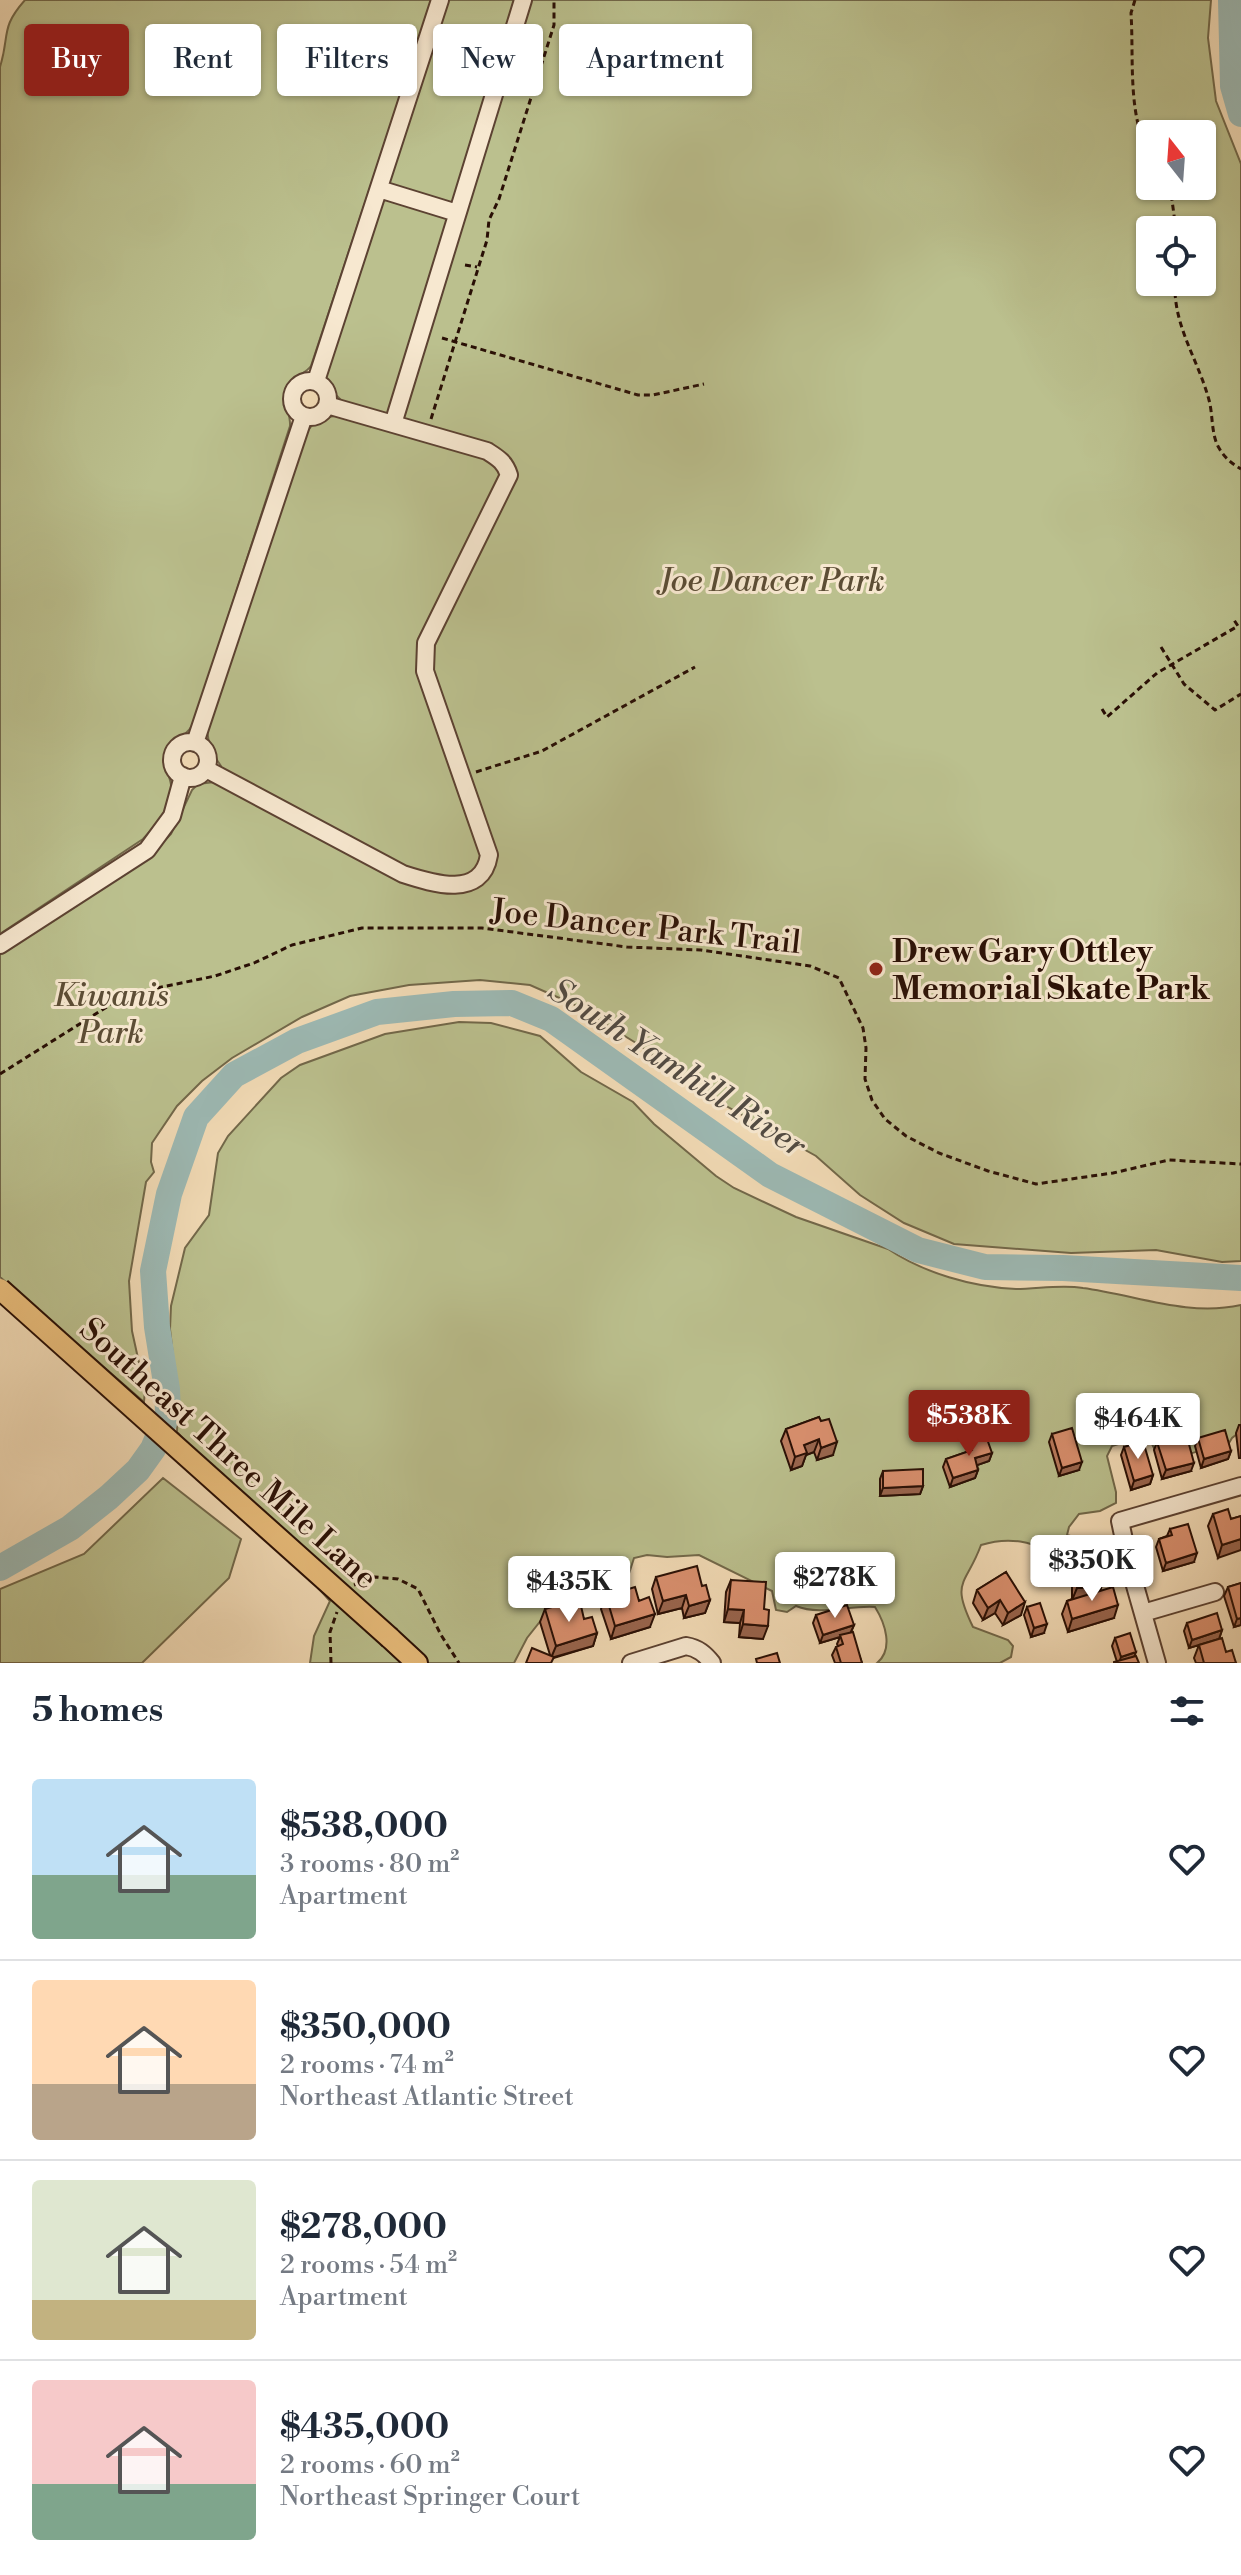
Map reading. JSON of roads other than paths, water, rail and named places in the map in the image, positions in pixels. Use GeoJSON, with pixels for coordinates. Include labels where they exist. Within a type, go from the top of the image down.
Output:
{"type":"FeatureCollection","features":[{"type":"Feature","properties":{"kind":"main road","name":"Southeast Three Mile Lane"},"geometry":{"type":"LineString","coordinates":[[0,1289],[417,1663]]}},
{"type":"Feature","properties":{"kind":"street"},"geometry":{"type":"LineString","coordinates":[[316,381],[440,0]]}},
{"type":"Feature","properties":{"kind":"street"},"geometry":{"type":"LineString","coordinates":[[393,424],[523,0]]}},
{"type":"Feature","properties":{"kind":"street"},"geometry":{"type":"LineString","coordinates":[[379,189],[457,213]]}},
{"type":"Feature","properties":{"kind":"street"},"geometry":{"type":"LineString","coordinates":[[304,381],[316,381],[328,394],[327,405],[320,414],[304,416],[292,404],[292,393],[304,381]]}},
{"type":"Feature","properties":{"kind":"street"},"geometry":{"type":"LineString","coordinates":[[206,769],[403,874],[431,883],[455,884],[475,881],[486,871],[489,855],[425,671],[424,659],[426,643],[509,475],[506,466],[487,451],[327,405]]}},
{"type":"Feature","properties":{"kind":"street"},"geometry":{"type":"LineString","coordinates":[[195,743],[304,416]]}},
{"type":"Feature","properties":{"kind":"street"},"geometry":{"type":"LineString","coordinates":[[195,743],[207,753],[206,769],[198,776],[183,776],[173,763],[175,752],[183,744],[195,743]]}},
{"type":"Feature","properties":{"kind":"street"},"geometry":{"type":"LineString","coordinates":[[0,945],[147,850],[172,816],[183,776]]}},
{"type":"Feature","properties":{"kind":"street"},"geometry":{"type":"LineString","coordinates":[[1157,1663],[1120,1521],[1241,1486]]}},
{"type":"Feature","properties":{"kind":"street"},"geometry":{"type":"LineString","coordinates":[[1143,1613],[1215,1592]]}},
{"type":"Feature","properties":{"kind":"street"},"geometry":{"type":"LineString","coordinates":[[631,1663],[686,1646],[694,1647],[712,1663]]}},
{"type":"Feature","properties":{"kind":"waterway","name":"South Yamhill River"},"geometry":{"type":"LineString","coordinates":[[1231,0],[1233,86],[1241,114]]}},
{"type":"Feature","properties":{"kind":"waterway","name":"South Yamhill River"},"geometry":{"type":"LineString","coordinates":[[0,1568],[70,1528],[138,1470],[153,1449],[168,1413],[153,1271],[169,1194],[196,1117],[234,1075],[297,1041],[377,1012],[454,1004],[512,1003],[551,1019],[770,1175],[918,1250],[985,1267],[1241,1278]]}},
{"type":"Feature","properties":{"kind":"place","name":"Drew Gary Ottley Memorial Skate Park"},"geometry":{"type":"Point","coordinates":[876,969]}},
{"type":"Feature","properties":{"kind":"park label","name":"Joe Dancer Park"},"geometry":{"type":"Point","coordinates":[772,580]}},
{"type":"Feature","properties":{"kind":"park label","name":"Kiwanis Park"},"geometry":{"type":"Point","coordinates":[111,1014]}}]}
